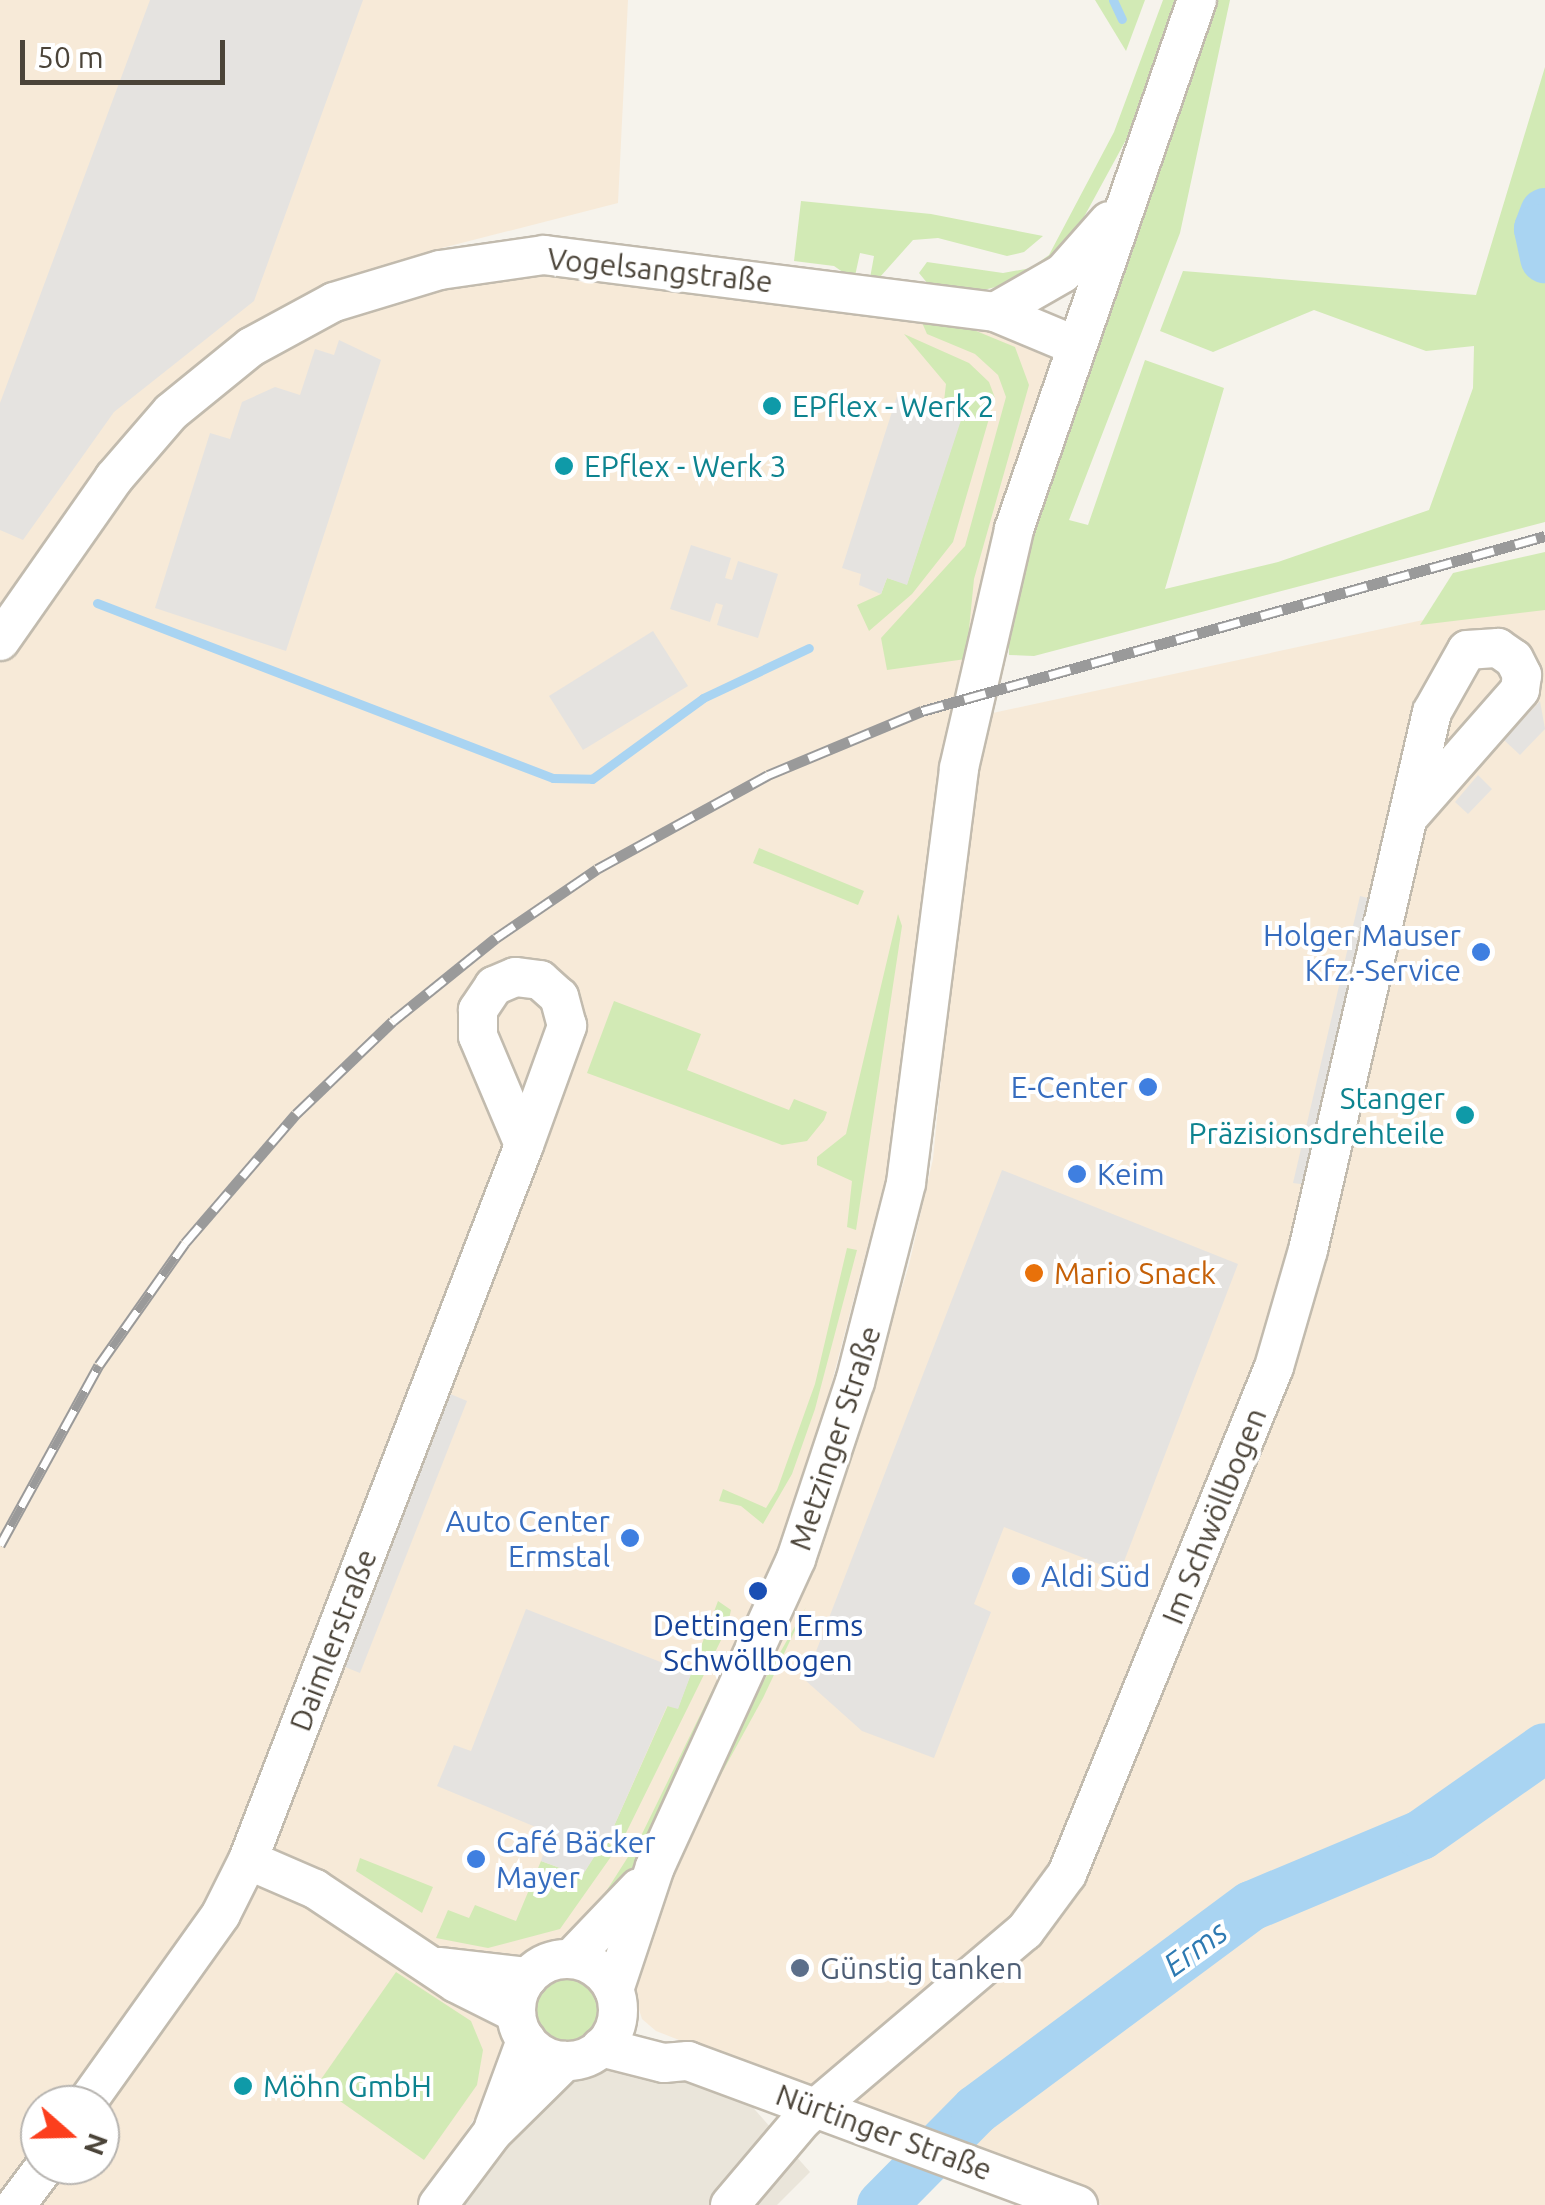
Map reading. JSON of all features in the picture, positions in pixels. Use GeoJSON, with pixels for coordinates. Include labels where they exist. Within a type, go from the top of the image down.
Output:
{"type":"FeatureCollection","features":[{"type":"Feature","properties":{"kind":"street","name":"Metzinger Straße"},"geometry":{"type":"LineString","coordinates":[[611,2018],[655,1867],[768,1628],[855,1382],[906,1184],[930,984],[969,719],[1014,529],[1074,346],[1197,0]]}},
{"type":"Feature","properties":{"kind":"street"},"geometry":{"type":"LineString","coordinates":[[995,312],[1062,273],[1126,199]]}},
{"type":"Feature","properties":{"kind":"street","name":"Vogelsangstraße"},"geometry":{"type":"LineString","coordinates":[[0,642],[114,478],[171,412],[250,347],[334,302],[440,270],[544,255],[995,312],[1074,346]]}},
{"type":"Feature","properties":{"kind":"street","name":"Im Schwöllbogen"},"geometry":{"type":"LineString","coordinates":[[730,2205],[816,2108],[1024,1931],[1067,1874],[1274,1367],[1308,1250],[1412,813]]}},
{"type":"Feature","properties":{"kind":"street","name":"Daimlerstraße"},"geometry":{"type":"LineString","coordinates":[[99,2085],[222,1914],[248,1860],[524,1145]]}},
{"type":"Feature","properties":{"kind":"street"},"geometry":{"type":"LineString","coordinates":[[248,1860],[315,1889],[436,1968],[565,2061]]}},
{"type":"Feature","properties":{"kind":"street","name":"Metzinger Straße"},"geometry":{"type":"LineString","coordinates":[[528,1977],[542,1965],[572,1958],[655,1867]]}},
{"type":"Feature","properties":{"kind":"street"},"geometry":{"type":"LineString","coordinates":[[438,2205],[492,2133],[611,2018],[600,1970],[572,1958]]}},
{"type":"Feature","properties":{"kind":"street"},"geometry":{"type":"LineString","coordinates":[[436,1968],[528,1977],[521,2027],[492,2133]]}},
{"type":"Feature","properties":{"kind":"street","name":"Nürtinger Straße"},"geometry":{"type":"LineString","coordinates":[[611,2018],[688,2060],[1078,2205]]}},
{"type":"Feature","properties":{"kind":"shaded area"},"geometry":{"type":"Polygon","coordinates":[[[0,0],[628,0],[618,203],[442,248],[440,282],[541,269],[986,329],[1050,347],[1054,355],[998,512],[945,768],[886,1176],[798,1511],[638,1859],[573,1938],[523,1954],[507,1977],[500,1999],[506,2047],[497,2084],[417,2205],[0,2205],[0,0]]]}},
{"type":"Feature","properties":{"kind":"shaded area"},"geometry":{"type":"Polygon","coordinates":[[[150,0],[363,0],[254,301],[114,412],[23,540],[0,530],[0,403],[150,0]]]}},
{"type":"Feature","properties":{"kind":"shaded area"},"geometry":{"type":"Polygon","coordinates":[[[339,340],[381,360],[286,651],[155,608],[210,433],[230,439],[242,402],[275,387],[300,395],[315,349],[334,355],[339,340]]]}},
{"type":"Feature","properties":{"kind":"shaded area"},"geometry":{"type":"Polygon","coordinates":[[[897,396],[965,408],[907,585],[887,578],[881,594],[859,585],[861,574],[842,568],[897,396]]]}},
{"type":"Feature","properties":{"kind":"shaded area"},"geometry":{"type":"Polygon","coordinates":[[[691,545],[731,558],[725,578],[732,580],[738,561],[778,574],[758,638],[717,625],[723,605],[716,603],[710,622],[670,609],[691,545]]]}},
{"type":"Feature","properties":{"kind":"shaded area"},"geometry":{"type":"Polygon","coordinates":[[[1545,606],[1545,2205],[1102,2205],[656,2031],[642,2019],[631,1984],[644,1925],[766,1674],[849,1459],[909,1265],[933,1159],[957,917],[988,714],[1437,617],[1545,606]]]}},
{"type":"Feature","properties":{"kind":"shaded area"},"geometry":{"type":"Polygon","coordinates":[[[653,631],[688,686],[583,750],[549,696],[653,631]]]}},
{"type":"Feature","properties":{"kind":"shaded area"},"geometry":{"type":"Polygon","coordinates":[[[1540,701],[1545,729],[1520,755],[1504,740],[1540,701]]]}},
{"type":"Feature","properties":{"kind":"shaded area"},"geometry":{"type":"Polygon","coordinates":[[[1478,775],[1492,789],[1468,814],[1455,802],[1478,775]]]}},
{"type":"Feature","properties":{"kind":"shaded area"},"geometry":{"type":"Polygon","coordinates":[[[1360,896],[1383,902],[1314,1186],[1293,1183],[1360,896]]]}},
{"type":"Feature","properties":{"kind":"shaded area"},"geometry":{"type":"Polygon","coordinates":[[[1002,1170],[1238,1264],[1120,1572],[1004,1527],[974,1604],[991,1612],[934,1758],[862,1731],[805,1680],[1002,1170]]]}},
{"type":"Feature","properties":{"kind":"shaded area"},"geometry":{"type":"Polygon","coordinates":[[[448,1393],[467,1401],[360,1673],[340,1665],[448,1393]]]}},
{"type":"Feature","properties":{"kind":"shaded area"},"geometry":{"type":"Polygon","coordinates":[[[526,1609],[691,1674],[678,1709],[667,1706],[614,1826],[582,1876],[541,1861],[550,1833],[437,1786],[454,1745],[471,1751],[526,1609]]]}},
{"type":"Feature","properties":{"kind":"shaded area"},"geometry":{"type":"Polygon","coordinates":[[[623,2061],[749,2103],[810,2172],[777,2205],[455,2205],[532,2108],[568,2075],[623,2061]]]}},
{"type":"Feature","properties":{"kind":"green space"},"geometry":{"type":"Polygon","coordinates":[[[1095,0],[1145,0],[1126,51],[1095,0]]]}},
{"type":"Feature","properties":{"kind":"green space"},"geometry":{"type":"Polygon","coordinates":[[[1163,0],[1178,0],[1156,63],[1127,138],[1072,239],[1033,277],[984,290],[928,284],[919,273],[927,262],[1003,273],[1031,268],[1049,255],[1114,132],[1163,0]]]}},
{"type":"Feature","properties":{"kind":"green space"},"geometry":{"type":"Polygon","coordinates":[[[1213,0],[1230,0],[1180,233],[1069,520],[1088,525],[1145,360],[1224,388],[1165,589],[1278,562],[1429,510],[1473,388],[1474,346],[1426,351],[1314,310],[1213,352],[1160,331],[1183,271],[1476,295],[1545,67],[1545,522],[1034,656],[1009,655],[1008,624],[1033,534],[1213,0]]]}},
{"type":"Feature","properties":{"kind":"green space"},"geometry":{"type":"Polygon","coordinates":[[[801,201],[931,214],[1043,236],[1024,252],[1007,256],[938,238],[913,240],[880,277],[870,278],[874,256],[860,253],[855,276],[847,275],[834,266],[794,261],[801,201]]]}},
{"type":"Feature","properties":{"kind":"green space"},"geometry":{"type":"Polygon","coordinates":[[[920,318],[952,321],[1015,347],[1029,385],[974,579],[966,659],[887,670],[881,638],[965,546],[1006,397],[998,375],[975,354],[927,334],[920,318]]]}},
{"type":"Feature","properties":{"kind":"green space"},"geometry":{"type":"Polygon","coordinates":[[[904,334],[969,363],[989,382],[995,398],[953,542],[912,594],[869,631],[857,605],[881,594],[887,578],[907,584],[964,409],[944,401],[946,384],[904,334]]]}},
{"type":"Feature","properties":{"kind":"green space"},"geometry":{"type":"Polygon","coordinates":[[[1545,552],[1545,610],[1420,625],[1453,573],[1545,552]]]}},
{"type":"Feature","properties":{"kind":"green space"},"geometry":{"type":"Polygon","coordinates":[[[759,848],[864,891],[858,905],[753,863],[759,848]]]}},
{"type":"Feature","properties":{"kind":"green space"},"geometry":{"type":"Polygon","coordinates":[[[898,914],[902,926],[856,1230],[847,1227],[852,1181],[817,1165],[817,1157],[846,1134],[898,914]]]}},
{"type":"Feature","properties":{"kind":"green space"},"geometry":{"type":"Polygon","coordinates":[[[614,1001],[701,1034],[687,1070],[789,1110],[794,1099],[827,1112],[824,1120],[807,1141],[782,1145],[587,1073],[614,1001]]]}},
{"type":"Feature","properties":{"kind":"green space"},"geometry":{"type":"Polygon","coordinates":[[[847,1248],[857,1250],[815,1409],[792,1474],[763,1524],[741,1506],[719,1501],[723,1489],[766,1508],[777,1490],[815,1384],[847,1248]]]}},
{"type":"Feature","properties":{"kind":"green space"},"geometry":{"type":"Polygon","coordinates":[[[718,1601],[731,1610],[727,1628],[623,1839],[614,1826],[668,1705],[678,1708],[718,1601]]]}},
{"type":"Feature","properties":{"kind":"green space"},"geometry":{"type":"Polygon","coordinates":[[[806,1607],[763,1698],[713,1789],[757,1693],[806,1607]]]}},
{"type":"Feature","properties":{"kind":"green space"},"geometry":{"type":"Polygon","coordinates":[[[750,1613],[742,1656],[640,1863],[626,1886],[593,1912],[640,1838],[750,1613]]]}},
{"type":"Feature","properties":{"kind":"green space"},"geometry":{"type":"Polygon","coordinates":[[[605,1838],[615,1851],[560,1929],[488,1948],[436,1938],[448,1910],[469,1918],[475,1905],[516,1921],[541,1861],[582,1876],[605,1838]]]}},
{"type":"Feature","properties":{"kind":"green space"},"geometry":{"type":"Polygon","coordinates":[[[360,1858],[433,1887],[422,1913],[356,1871],[360,1858]]]}},
{"type":"Feature","properties":{"kind":"green space"},"geometry":{"type":"Polygon","coordinates":[[[564,1971],[578,1973],[589,1981],[597,1992],[597,2020],[589,2031],[578,2039],[564,2041],[550,2039],[539,2031],[531,2020],[529,2006],[531,1992],[539,1981],[550,1973],[564,1971]]]}},
{"type":"Feature","properties":{"kind":"green space"},"geometry":{"type":"Polygon","coordinates":[[[396,1972],[471,2021],[483,2050],[477,2085],[424,2160],[317,2085],[396,1972]]]}},
{"type":"Feature","properties":{"kind":"waterway"},"geometry":{"type":"LineString","coordinates":[[1113,0],[1122,19]]}},
{"type":"Feature","properties":{"kind":"waterway","name":"Erms"},"geometry":{"type":"LineString","coordinates":[[1545,213],[1539,229],[1545,258]]}},
{"type":"Feature","properties":{"kind":"waterway"},"geometry":{"type":"LineString","coordinates":[[97,603],[553,778],[592,779],[703,698],[809,648]]}},
{"type":"Feature","properties":{"kind":"waterway","name":"Erms"},"geometry":{"type":"LineString","coordinates":[[882,2205],[976,2110],[1251,1906],[1421,1835],[1545,1748]]}},
{"type":"Feature","properties":{"kind":"railway"},"geometry":{"type":"LineString","coordinates":[[0,1545],[99,1365],[185,1243],[296,1114],[393,1021],[496,938],[597,869],[768,775],[922,711],[1545,536]]}},
{"type":"Feature","properties":{"kind":"place","name":"EPflex - Werk 2"},"geometry":{"type":"Point","coordinates":[772,406]}},
{"type":"Feature","properties":{"kind":"place","name":"EPflex - Werk 3"},"geometry":{"type":"Point","coordinates":[564,466]}},
{"type":"Feature","properties":{"kind":"place","name":"Holger Mauser Kfz.-Service"},"geometry":{"type":"Point","coordinates":[1481,952]}},
{"type":"Feature","properties":{"kind":"place","name":"E-Center"},"geometry":{"type":"Point","coordinates":[1148,1087]}},
{"type":"Feature","properties":{"kind":"place","name":"Stanger Präzisionsdrehteile"},"geometry":{"type":"Point","coordinates":[1465,1115]}},
{"type":"Feature","properties":{"kind":"place","name":"Keim"},"geometry":{"type":"Point","coordinates":[1077,1174]}},
{"type":"Feature","properties":{"kind":"place","name":"Mario Snack"},"geometry":{"type":"Point","coordinates":[1034,1273]}},
{"type":"Feature","properties":{"kind":"place","name":"Auto Center Ermstal"},"geometry":{"type":"Point","coordinates":[630,1538]}},
{"type":"Feature","properties":{"kind":"place","name":"Aldi Süd"},"geometry":{"type":"Point","coordinates":[1021,1576]}},
{"type":"Feature","properties":{"kind":"place","name":"Dettingen Erms Schwöllbogen"},"geometry":{"type":"Point","coordinates":[758,1591]}},
{"type":"Feature","properties":{"kind":"place","name":"Café Bäcker Mayer"},"geometry":{"type":"Point","coordinates":[476,1859]}},
{"type":"Feature","properties":{"kind":"place","name":"Günstig tanken"},"geometry":{"type":"Point","coordinates":[800,1968]}},
{"type":"Feature","properties":{"kind":"place","name":"Möhn GmbH"},"geometry":{"type":"Point","coordinates":[243,2086]}}]}
